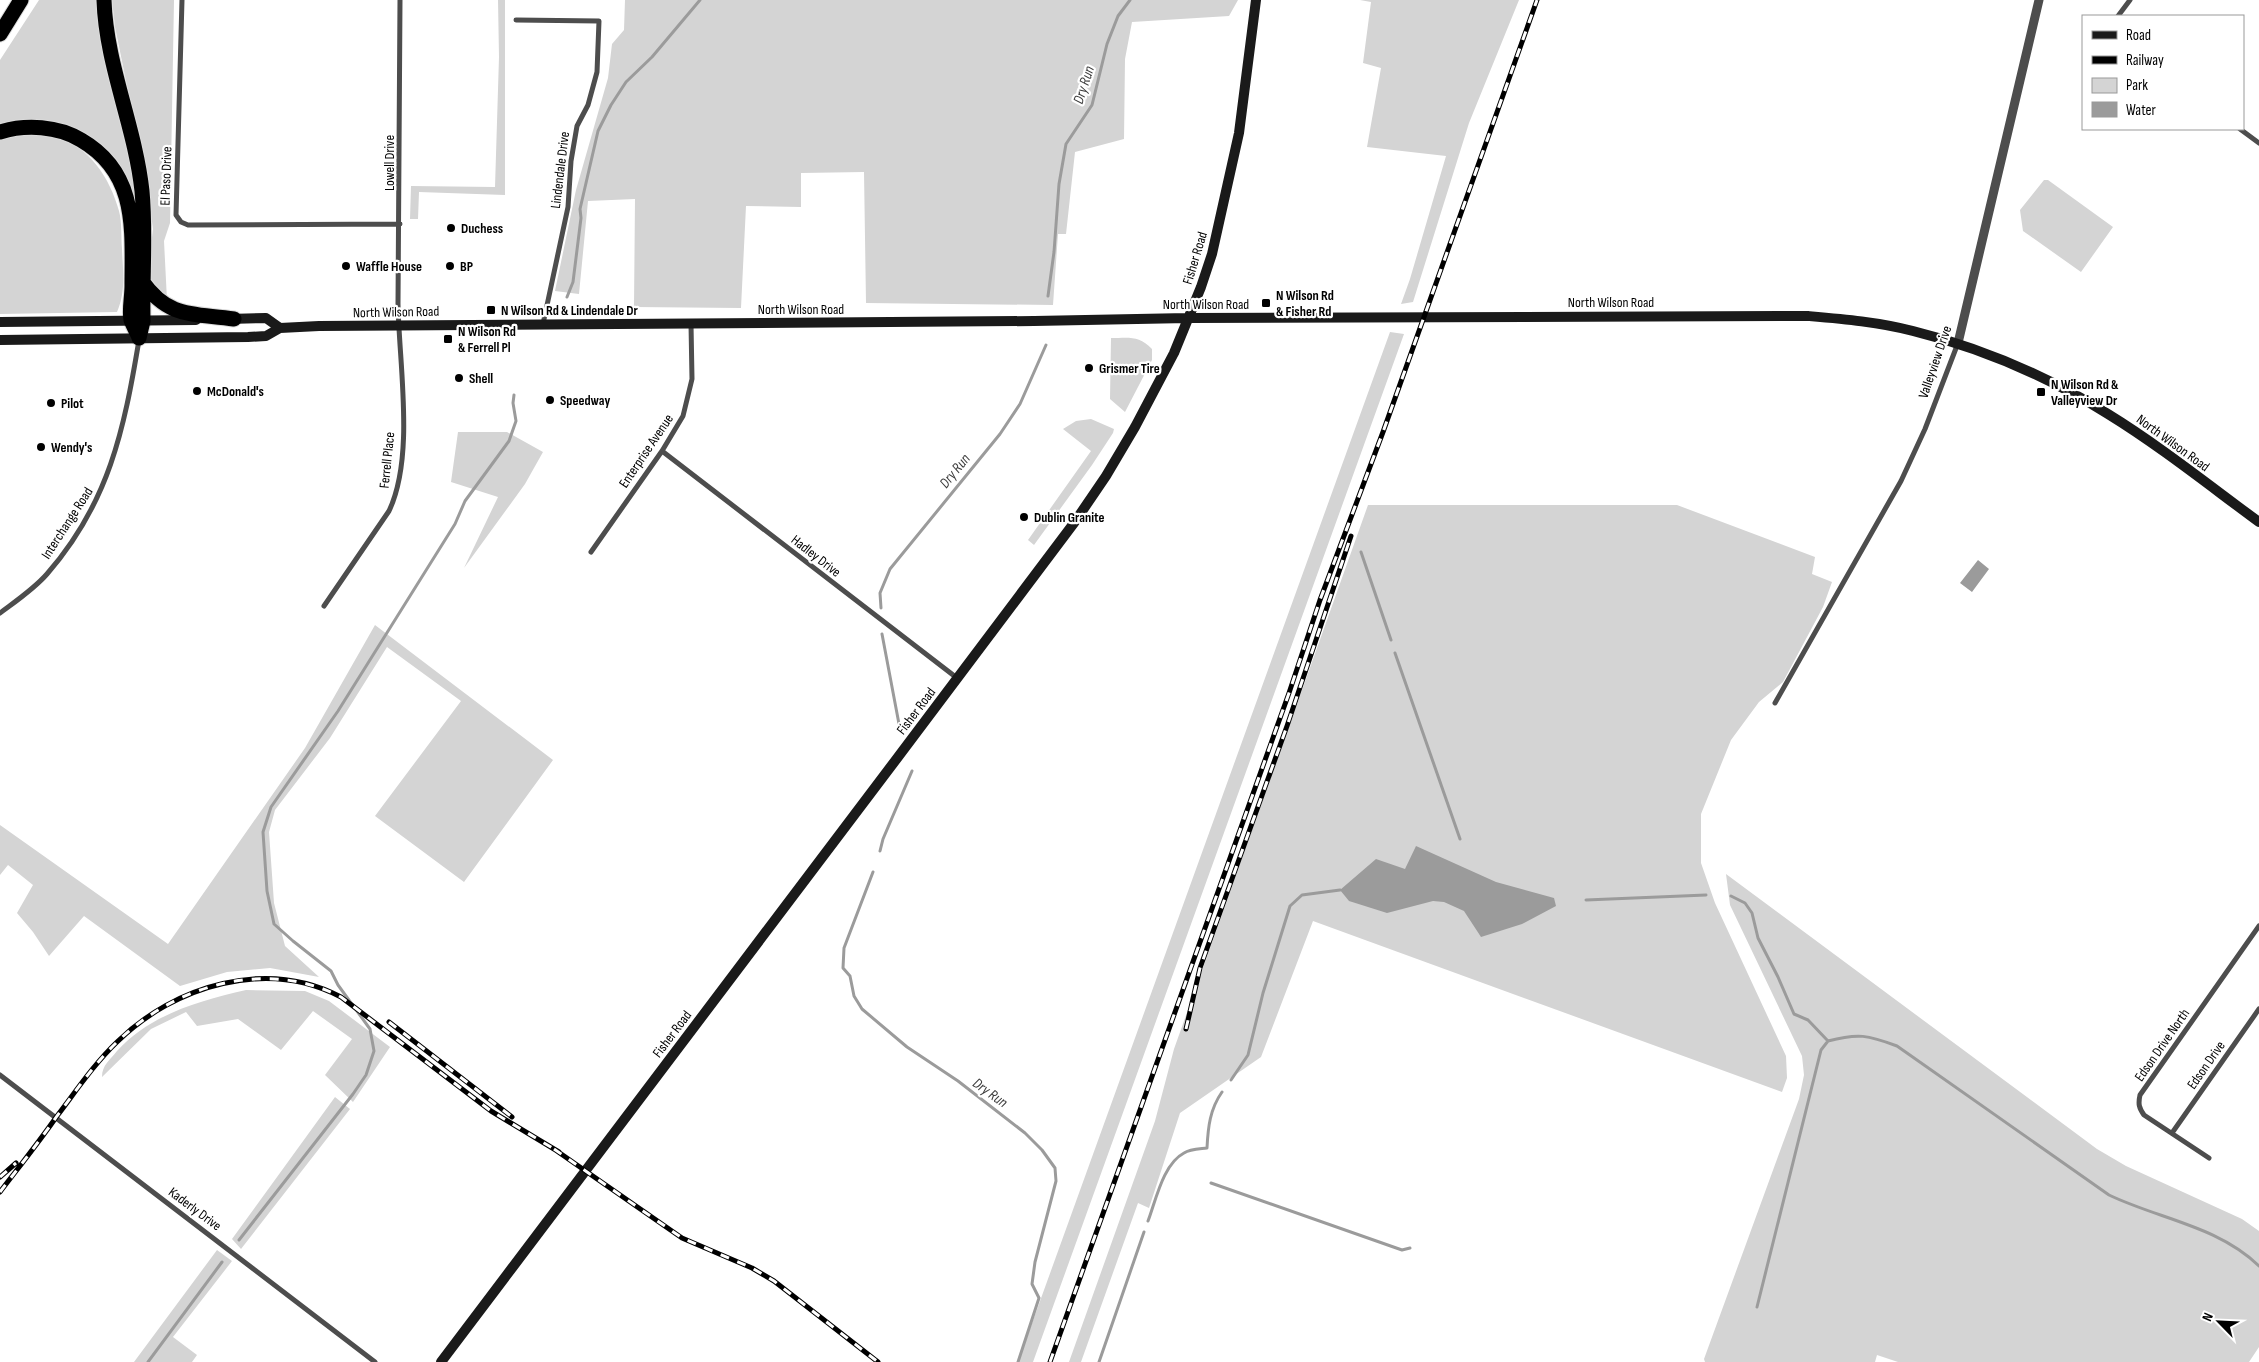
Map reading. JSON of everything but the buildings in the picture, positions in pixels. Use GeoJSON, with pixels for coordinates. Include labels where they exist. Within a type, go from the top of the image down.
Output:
{"type":"FeatureCollection","features":[{"type":"Feature","properties":{"kind":"highway"},"geometry":{"type":"LineString","coordinates":[[0,34],[21,0]]}},
{"type":"Feature","properties":{"kind":"highway"},"geometry":{"type":"LineString","coordinates":[[104,0],[108,37],[142,191],[142,281],[137,320]]}},
{"type":"Feature","properties":{"kind":"highway"},"geometry":{"type":"LineString","coordinates":[[0,132],[21,127],[58,131],[76,137],[90,145],[113,168],[124,188],[129,204],[139,338]]}},
{"type":"Feature","properties":{"kind":"highway"},"geometry":{"type":"LineString","coordinates":[[142,281],[152,295],[167,307],[192,314],[234,319]]}},
{"type":"Feature","properties":{"kind":"main road","name":"Fisher Road"},"geometry":{"type":"LineString","coordinates":[[441,1362],[1074,523],[1106,476],[1145,409],[1174,353],[1212,254],[1239,133],[1256,0]]}},
{"type":"Feature","properties":{"kind":"main road","name":"North Wilson Road"},"geometry":{"type":"LineString","coordinates":[[0,340],[266,336],[280,328],[543,324],[1188,318],[1808,316],[1895,327],[1958,344],[2004,360],[2079,396],[2110,415],[2259,522]]}},
{"type":"Feature","properties":{"kind":"main road","name":"North Wilson Road"},"geometry":{"type":"LineString","coordinates":[[0,322],[266,318],[280,328]]}},
{"type":"Feature","properties":{"kind":"street","name":"El Paso Drive"},"geometry":{"type":"LineString","coordinates":[[182,0],[176,215],[181,222],[188,225],[400,224]]}},
{"type":"Feature","properties":{"kind":"street","name":"Lowell Drive"},"geometry":{"type":"LineString","coordinates":[[399,326],[400,0]]}},
{"type":"Feature","properties":{"kind":"street","name":"Valleyview Drive"},"geometry":{"type":"LineString","coordinates":[[1776,703],[1908,466],[1958,344],[2039,0]]}},
{"type":"Feature","properties":{"kind":"street"},"geometry":{"type":"LineString","coordinates":[[2119,15],[2130,0]]}},
{"type":"Feature","properties":{"kind":"street","name":"Lindendale Drive"},"geometry":{"type":"LineString","coordinates":[[516,20],[600,21],[597,72],[588,105],[577,126],[571,161],[568,207],[543,324]]}},
{"type":"Feature","properties":{"kind":"street"},"geometry":{"type":"LineString","coordinates":[[2241,130],[2259,143]]}},
{"type":"Feature","properties":{"kind":"street","name":"Enterprise Avenue"},"geometry":{"type":"LineString","coordinates":[[591,552],[679,425],[688,402],[692,379],[691,323]]}},
{"type":"Feature","properties":{"kind":"street","name":"Ferrell Place"},"geometry":{"type":"LineString","coordinates":[[324,606],[389,511],[398,486],[402,463],[403,408],[399,326]]}},
{"type":"Feature","properties":{"kind":"street","name":"Interchange Road"},"geometry":{"type":"LineString","coordinates":[[0,613],[46,575],[76,535],[103,489],[116,451],[131,390],[139,338]]}},
{"type":"Feature","properties":{"kind":"street","name":"Hadley Drive"},"geometry":{"type":"LineString","coordinates":[[662,451],[957,678]]}},
{"type":"Feature","properties":{"kind":"street","name":"Edson Drive North"},"geometry":{"type":"LineString","coordinates":[[2209,1158],[2144,1115],[2140,1110],[2138,1102],[2140,1095],[2259,926]]}},
{"type":"Feature","properties":{"kind":"street","name":"Edson Drive"},"geometry":{"type":"LineString","coordinates":[[2172,1134],[2259,1010]]}},
{"type":"Feature","properties":{"kind":"street","name":"Kaderly Drive"},"geometry":{"type":"LineString","coordinates":[[0,1075],[375,1362]]}},
{"type":"Feature","properties":{"kind":"green space"},"geometry":{"type":"Polygon","coordinates":[[[39,0],[99,0],[134,170],[136,195],[132,195],[115,163],[39,120],[10,122],[0,125],[0,60],[39,0]]]}},
{"type":"Feature","properties":{"kind":"green space"},"geometry":{"type":"Polygon","coordinates":[[[112,0],[174,0],[170,223],[164,241],[167,300],[154,286],[148,271],[153,229],[147,184],[115,27],[112,0]]]}},
{"type":"Feature","properties":{"kind":"green space"},"geometry":{"type":"Polygon","coordinates":[[[498,0],[505,0],[505,195],[419,192],[418,219],[410,219],[411,186],[495,187],[499,57],[498,0]]]}},
{"type":"Feature","properties":{"kind":"green space"},"geometry":{"type":"Polygon","coordinates":[[[625,0],[1238,0],[1229,16],[1132,22],[1125,59],[1124,139],[1075,152],[1066,234],[1058,234],[1053,305],[866,303],[864,172],[801,173],[801,207],[746,206],[741,308],[634,307],[635,199],[588,201],[579,294],[555,291],[576,190],[608,78],[612,44],[624,30],[625,0]]]}},
{"type":"Feature","properties":{"kind":"green space"},"geometry":{"type":"Polygon","coordinates":[[[1360,0],[1519,0],[1469,123],[1413,302],[1401,304],[1446,156],[1367,147],[1381,68],[1363,63],[1371,2],[1360,0]]]}},
{"type":"Feature","properties":{"kind":"green space"},"geometry":{"type":"Polygon","coordinates":[[[24,134],[54,137],[78,147],[88,155],[104,175],[115,199],[121,225],[123,281],[122,297],[117,312],[0,314],[0,140],[24,134]]]}},
{"type":"Feature","properties":{"kind":"green space"},"geometry":{"type":"Polygon","coordinates":[[[2044,180],[2048,180],[2113,227],[2081,272],[2023,231],[2020,210],[2044,180]]]}},
{"type":"Feature","properties":{"kind":"green space"},"geometry":{"type":"Polygon","coordinates":[[[1390,332],[1404,334],[1033,1362],[1018,1362],[1390,332]]]}},
{"type":"Feature","properties":{"kind":"green space"},"geometry":{"type":"Polygon","coordinates":[[[1111,338],[1138,339],[1152,349],[1152,360],[1125,412],[1110,399],[1111,338]]]}},
{"type":"Feature","properties":{"kind":"green space"},"geometry":{"type":"Polygon","coordinates":[[[1091,419],[1114,429],[1113,433],[1034,545],[1028,540],[1091,451],[1063,429],[1076,421],[1091,419]]]}},
{"type":"Feature","properties":{"kind":"green space"},"geometry":{"type":"Polygon","coordinates":[[[458,432],[507,432],[543,452],[525,484],[464,568],[498,497],[451,482],[458,432]]]}},
{"type":"Feature","properties":{"kind":"green space"},"geometry":{"type":"Polygon","coordinates":[[[1368,505],[1677,505],[1815,557],[1812,574],[1832,582],[1823,607],[1783,682],[1759,702],[1731,740],[1701,814],[1701,863],[1715,903],[1786,1056],[1787,1078],[1782,1092],[1313,921],[1261,1057],[1180,1113],[1149,1208],[1138,1203],[1081,1362],[1069,1362],[1155,1121],[1174,1049],[1368,505]]]}},
{"type":"Feature","properties":{"kind":"green space"},"geometry":{"type":"Polygon","coordinates":[[[375,625],[553,760],[464,882],[375,816],[461,701],[387,647],[330,738],[275,810],[269,832],[274,903],[285,946],[319,977],[270,968],[227,972],[180,986],[84,916],[49,956],[17,913],[33,885],[8,865],[0,875],[0,825],[168,944],[305,748],[375,625]]]}},
{"type":"Feature","properties":{"kind":"green space"},"geometry":{"type":"Polygon","coordinates":[[[1726,874],[2097,1149],[2126,1166],[2242,1219],[2259,1231],[2259,1347],[2249,1362],[1898,1362],[1877,1355],[1875,1362],[1705,1362],[1704,1359],[1799,1099],[1804,1075],[1802,1056],[1730,905],[1726,874]]]}},
{"type":"Feature","properties":{"kind":"green space"},"geometry":{"type":"Polygon","coordinates":[[[246,990],[305,991],[329,1001],[390,1047],[353,1102],[325,1075],[352,1039],[313,1011],[281,1050],[238,1019],[197,1026],[186,1012],[151,1029],[102,1077],[103,1069],[109,1060],[130,1038],[145,1027],[160,1018],[193,1004],[246,990]]]}},
{"type":"Feature","properties":{"kind":"green space"},"geometry":{"type":"Polygon","coordinates":[[[335,1097],[350,1109],[241,1249],[232,1239],[335,1097]]]}},
{"type":"Feature","properties":{"kind":"green space"},"geometry":{"type":"Polygon","coordinates":[[[217,1250],[232,1261],[173,1337],[197,1355],[192,1362],[134,1362],[217,1250]]]}},
{"type":"Feature","properties":{"kind":"water"},"geometry":{"type":"Polygon","coordinates":[[[1978,560],[1989,569],[1972,592],[1960,583],[1978,560]]]}},
{"type":"Feature","properties":{"kind":"water"},"geometry":{"type":"Polygon","coordinates":[[[1416,846],[1496,882],[1554,898],[1556,906],[1522,924],[1481,937],[1464,911],[1444,902],[1433,901],[1387,913],[1349,901],[1340,890],[1376,859],[1405,869],[1416,846]]]}},
{"type":"Feature","properties":{"kind":"waterway"},"geometry":{"type":"LineString","coordinates":[[567,297],[573,282],[581,218],[580,209],[598,131],[611,105],[626,82],[652,57],[700,0]]}},
{"type":"Feature","properties":{"kind":"waterway","name":"Dry Run"},"geometry":{"type":"LineString","coordinates":[[1048,296],[1054,252],[1059,184],[1066,144],[1092,105],[1107,44],[1118,16],[1130,0]]}},
{"type":"Feature","properties":{"kind":"waterway","name":"Dry Run"},"geometry":{"type":"LineString","coordinates":[[881,608],[880,593],[890,569],[1000,434],[1020,404],[1046,345]]}},
{"type":"Feature","properties":{"kind":"waterway"},"geometry":{"type":"LineString","coordinates":[[239,1240],[353,1094],[366,1075],[374,1051],[370,1029],[338,985],[331,971],[274,924],[267,891],[263,832],[271,807],[338,711],[455,524],[465,501],[509,441],[516,421],[513,403],[514,395]]}},
{"type":"Feature","properties":{"kind":"waterway"},"geometry":{"type":"LineString","coordinates":[[1361,552],[1391,640]]}},
{"type":"Feature","properties":{"kind":"waterway","name":"Dry Run"},"geometry":{"type":"LineString","coordinates":[[882,634],[899,724]]}},
{"type":"Feature","properties":{"kind":"waterway"},"geometry":{"type":"LineString","coordinates":[[1395,653],[1460,839]]}},
{"type":"Feature","properties":{"kind":"waterway","name":"Dry Run"},"geometry":{"type":"LineString","coordinates":[[880,851],[883,839],[912,771]]}},
{"type":"Feature","properties":{"kind":"waterway","name":"Dry Run"},"geometry":{"type":"LineString","coordinates":[[873,872],[844,948],[843,968],[850,976],[854,996],[862,1009],[907,1047],[958,1081],[1025,1133],[1042,1150],[1055,1168],[1056,1181],[1035,1262],[1032,1284],[1039,1298],[1018,1362]]}},
{"type":"Feature","properties":{"kind":"waterway"},"geometry":{"type":"LineString","coordinates":[[1231,1080],[1248,1055],[1263,993],[1290,906],[1302,895],[1340,890]]}},
{"type":"Feature","properties":{"kind":"waterway"},"geometry":{"type":"LineString","coordinates":[[1586,900],[1706,895]]}},
{"type":"Feature","properties":{"kind":"waterway"},"geometry":{"type":"LineString","coordinates":[[1731,896],[1745,903],[1752,913],[1758,938],[1794,1014],[1808,1020],[1828,1041],[1821,1050],[1757,1307]]}},
{"type":"Feature","properties":{"kind":"waterway"},"geometry":{"type":"LineString","coordinates":[[1828,1041],[1863,1036],[1897,1046],[2109,1195],[2207,1232],[2243,1252],[2259,1266]]}},
{"type":"Feature","properties":{"kind":"waterway"},"geometry":{"type":"LineString","coordinates":[[1148,1221],[1161,1183],[1171,1165],[1186,1152],[1207,1148],[1210,1119],[1222,1092]]}},
{"type":"Feature","properties":{"kind":"waterway"},"geometry":{"type":"LineString","coordinates":[[1211,1183],[1402,1250],[1410,1248]]}},
{"type":"Feature","properties":{"kind":"waterway"},"geometry":{"type":"LineString","coordinates":[[1099,1362],[1144,1232]]}},
{"type":"Feature","properties":{"kind":"waterway"},"geometry":{"type":"LineString","coordinates":[[148,1362],[222,1262]]}},
{"type":"Feature","properties":{"kind":"railway"},"geometry":{"type":"LineString","coordinates":[[1050,1362],[1289,693],[1320,600],[1383,432],[1537,0]]}},
{"type":"Feature","properties":{"kind":"railway"},"geometry":{"type":"LineString","coordinates":[[1186,1029],[1200,968],[1287,726],[1351,536]]}},
{"type":"Feature","properties":{"kind":"railway"},"geometry":{"type":"LineString","coordinates":[[0,1192],[93,1068],[117,1042],[140,1022],[166,1005],[194,992],[223,984],[253,979],[283,980],[313,985],[341,997],[491,1111],[559,1152]]}},
{"type":"Feature","properties":{"kind":"railway"},"geometry":{"type":"LineString","coordinates":[[389,1022],[512,1117]]}},
{"type":"Feature","properties":{"kind":"railway"},"geometry":{"type":"LineString","coordinates":[[554,1149],[682,1238],[752,1268],[774,1281],[878,1362]]}},
{"type":"Feature","properties":{"kind":"railway"},"geometry":{"type":"LineString","coordinates":[[0,1177],[16,1163]]}},
{"type":"Feature","properties":{"kind":"place","name":"Duchess"},"geometry":{"type":"Point","coordinates":[451,228]}},
{"type":"Feature","properties":{"kind":"place","name":"Waffle House"},"geometry":{"type":"Point","coordinates":[346,266]}},
{"type":"Feature","properties":{"kind":"place","name":"BP"},"geometry":{"type":"Point","coordinates":[450,266]}},
{"type":"Feature","properties":{"kind":"place","name":"N Wilson Rd & Fisher Rd"},"geometry":{"type":"Point","coordinates":[1266,303]}},
{"type":"Feature","properties":{"kind":"place","name":"N Wilson Rd & Lindendale Dr"},"geometry":{"type":"Point","coordinates":[491,310]}},
{"type":"Feature","properties":{"kind":"place","name":"N Wilson Rd & Ferrell Pl"},"geometry":{"type":"Point","coordinates":[448,339]}},
{"type":"Feature","properties":{"kind":"place","name":"Grismer Tire"},"geometry":{"type":"Point","coordinates":[1089,368]}},
{"type":"Feature","properties":{"kind":"place","name":"Shell"},"geometry":{"type":"Point","coordinates":[459,378]}},
{"type":"Feature","properties":{"kind":"place","name":"McDonald's"},"geometry":{"type":"Point","coordinates":[197,391]}},
{"type":"Feature","properties":{"kind":"place","name":"N Wilson Rd & Valleyview Dr"},"geometry":{"type":"Point","coordinates":[2041,392]}},
{"type":"Feature","properties":{"kind":"place","name":"Speedway"},"geometry":{"type":"Point","coordinates":[550,400]}},
{"type":"Feature","properties":{"kind":"place","name":"Pilot"},"geometry":{"type":"Point","coordinates":[51,403]}},
{"type":"Feature","properties":{"kind":"place","name":"Wendy's"},"geometry":{"type":"Point","coordinates":[41,447]}},
{"type":"Feature","properties":{"kind":"place","name":"Dublin Granite"},"geometry":{"type":"Point","coordinates":[1024,517]}}]}
